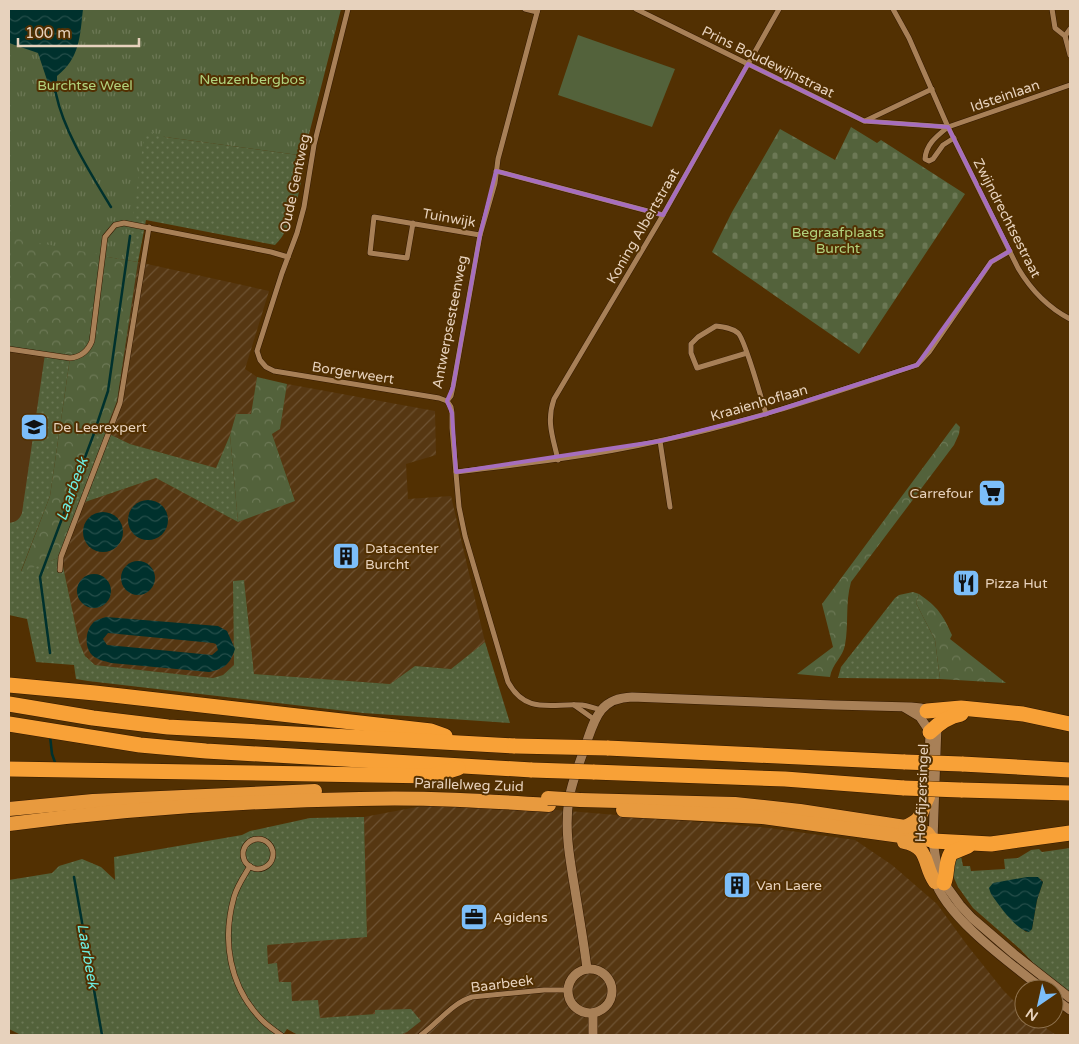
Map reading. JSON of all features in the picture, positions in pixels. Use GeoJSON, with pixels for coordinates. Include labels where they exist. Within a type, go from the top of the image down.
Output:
{"type":"FeatureCollection","features":[{"type":"Feature","properties":{"kind":"highway"},"geometry":{"type":"LineString","coordinates":[[9,685],[95,693],[431,732],[470,745]]}},
{"type":"Feature","properties":{"kind":"highway"},"geometry":{"type":"LineString","coordinates":[[14,705],[93,718],[168,727],[366,737],[470,745],[607,748],[1070,770]]}},
{"type":"Feature","properties":{"kind":"highway"},"geometry":{"type":"LineString","coordinates":[[927,711],[960,708],[972,711],[1023,714],[1070,724]]}},
{"type":"Feature","properties":{"kind":"highway"},"geometry":{"type":"LineString","coordinates":[[934,728],[953,715],[972,711]]}},
{"type":"Feature","properties":{"kind":"highway"},"geometry":{"type":"LineString","coordinates":[[12,725],[140,745],[206,751],[532,770],[785,779],[904,788],[1070,793]]}},
{"type":"Feature","properties":{"kind":"highway"},"geometry":{"type":"LineString","coordinates":[[9,769],[432,776],[466,765]]}},
{"type":"Feature","properties":{"kind":"highway","name":"Parallelweg Zuid"},"geometry":{"type":"LineString","coordinates":[[9,809],[52,812],[262,793],[368,790],[580,803],[762,817],[888,835],[929,838]]}},
{"type":"Feature","properties":{"kind":"highway"},"geometry":{"type":"LineString","coordinates":[[905,827],[920,818],[928,798]]}},
{"type":"Feature","properties":{"kind":"highway","name":"Parallelweg Zuid"},"geometry":{"type":"LineString","coordinates":[[580,803],[744,805],[808,812],[905,827],[929,838]]}},
{"type":"Feature","properties":{"kind":"highway","name":"Parallelweg Zuid"},"geometry":{"type":"LineString","coordinates":[[9,824],[52,812]]}},
{"type":"Feature","properties":{"kind":"highway"},"geometry":{"type":"LineString","coordinates":[[929,838],[991,844],[1070,833]]}},
{"type":"Feature","properties":{"kind":"highway"},"geometry":{"type":"LineString","coordinates":[[888,835],[914,844],[919,848],[926,858],[931,877],[939,882],[947,875],[946,860],[950,853],[978,844]]}},
{"type":"Feature","properties":{"kind":"street","name":"Oude Gentweg"},"geometry":{"type":"LineString","coordinates":[[260,360],[257,351],[304,207],[314,145],[348,9]]}},
{"type":"Feature","properties":{"kind":"street"},"geometry":{"type":"LineString","coordinates":[[525,9],[538,10]]}},
{"type":"Feature","properties":{"kind":"street","name":"Prins Boudewijnstraat"},"geometry":{"type":"LineString","coordinates":[[636,9],[864,121],[948,127]]}},
{"type":"Feature","properties":{"kind":"street","name":"Koning Albertstraat"},"geometry":{"type":"LineString","coordinates":[[558,460],[550,427],[549,412],[554,399],[663,215],[778,9]]}},
{"type":"Feature","properties":{"kind":"street","name":"Zwijndrechtsestraat"},"geometry":{"type":"LineString","coordinates":[[893,9],[909,38],[948,127],[1029,287],[1054,310],[1070,319]]}},
{"type":"Feature","properties":{"kind":"street"},"geometry":{"type":"LineString","coordinates":[[1052,9],[1055,28],[1065,36],[1070,55]]}},
{"type":"Feature","properties":{"kind":"street","name":"Antwerpsesteenweg"},"geometry":{"type":"LineString","coordinates":[[538,10],[516,90],[496,171],[495,183],[480,235],[453,387],[451,396],[447,401],[452,413],[459,507],[465,536],[508,682],[514,693],[527,702],[537,705],[584,705],[601,710]]}},
{"type":"Feature","properties":{"kind":"street"},"geometry":{"type":"LineString","coordinates":[[1065,36],[1070,28]]}},
{"type":"Feature","properties":{"kind":"street","name":"Idsteinlaan"},"geometry":{"type":"LineString","coordinates":[[948,127],[1070,85]]}},
{"type":"Feature","properties":{"kind":"street"},"geometry":{"type":"LineString","coordinates":[[864,121],[932,89]]}},
{"type":"Feature","properties":{"kind":"street"},"geometry":{"type":"LineString","coordinates":[[948,127],[934,138],[925,154],[925,159],[929,161],[933,159],[943,145],[954,138]]}},
{"type":"Feature","properties":{"kind":"street"},"geometry":{"type":"LineString","coordinates":[[496,171],[663,215]]}},
{"type":"Feature","properties":{"kind":"street","name":"Tuinwijk"},"geometry":{"type":"LineString","coordinates":[[413,224],[407,258],[370,252],[374,217],[480,235]]}},
{"type":"Feature","properties":{"kind":"street"},"geometry":{"type":"LineString","coordinates":[[9,349],[70,358],[78,357],[85,352],[92,340],[105,238],[115,226],[124,223],[288,257]]}},
{"type":"Feature","properties":{"kind":"street"},"geometry":{"type":"LineString","coordinates":[[60,570],[61,557],[120,403],[148,227]]}},
{"type":"Feature","properties":{"kind":"street","name":"Kraaienhoflaan"},"geometry":{"type":"LineString","coordinates":[[456,472],[558,460],[660,441],[766,414],[917,365],[930,352],[991,262],[1010,250]]}},
{"type":"Feature","properties":{"kind":"street"},"geometry":{"type":"LineString","coordinates":[[747,353],[697,368],[690,353],[691,344],[716,326],[731,329],[740,334],[747,353],[766,414]]}},
{"type":"Feature","properties":{"kind":"street","name":"Borgerweert"},"geometry":{"type":"LineString","coordinates":[[260,360],[266,368],[274,371],[439,398],[447,401]]}},
{"type":"Feature","properties":{"kind":"street"},"geometry":{"type":"LineString","coordinates":[[660,441],[670,507]]}},
{"type":"Feature","properties":{"kind":"street"},"geometry":{"type":"LineString","coordinates":[[587,969],[569,855],[568,814],[571,790],[595,720],[608,703],[616,699],[632,696],[833,705],[901,706],[921,708],[927,711]]}},
{"type":"Feature","properties":{"kind":"street"},"geometry":{"type":"LineString","coordinates":[[574,705],[595,720]]}},
{"type":"Feature","properties":{"kind":"street","name":"Hoefijzersingel"},"geometry":{"type":"LineString","coordinates":[[901,706],[934,728]]}},
{"type":"Feature","properties":{"kind":"street","name":"Hoefijzersingel"},"geometry":{"type":"LineString","coordinates":[[927,711],[932,714],[934,728],[929,838]]}},
{"type":"Feature","properties":{"kind":"street","name":"Hoefijzersingel"},"geometry":{"type":"LineString","coordinates":[[934,728],[928,798],[929,838],[939,882],[954,914],[968,928],[1031,979]]}},
{"type":"Feature","properties":{"kind":"street"},"geometry":{"type":"LineString","coordinates":[[258,839],[268,844],[272,853],[269,863],[260,869],[250,866],[244,857],[245,847],[253,840],[258,839]]}},
{"type":"Feature","properties":{"kind":"street"},"geometry":{"type":"LineString","coordinates":[[250,866],[234,895],[227,942],[230,960],[241,992],[260,1018],[281,1035]]}},
{"type":"Feature","properties":{"kind":"street","name":"Hoefijzersingel"},"geometry":{"type":"LineString","coordinates":[[939,882],[978,924],[1070,998]]}},
{"type":"Feature","properties":{"kind":"street"},"geometry":{"type":"LineString","coordinates":[[587,969],[595,970],[606,976],[611,984],[612,991],[608,1003],[604,1008],[594,1013],[583,1012],[574,1006],[569,998],[568,990],[570,983],[575,975],[587,969]]}},
{"type":"Feature","properties":{"kind":"street","name":"Baarbeek"},"geometry":{"type":"LineString","coordinates":[[421,1035],[454,1006],[472,997],[544,990],[568,990]]}},
{"type":"Feature","properties":{"kind":"street"},"geometry":{"type":"LineString","coordinates":[[593,1035],[594,1013]]}},
{"type":"Feature","properties":{"kind":"highlighted area"},"geometry":{"type":"Polygon","coordinates":[[[748,64],[864,121],[948,127],[1010,251],[991,262],[917,365],[766,414],[660,441],[456,472],[452,413],[447,401],[453,387],[480,235],[496,171],[663,215],[748,64]]]}},
{"type":"Feature","properties":{"kind":"shaded area"},"geometry":{"type":"Polygon","coordinates":[[[138,262],[269,291],[245,369],[257,377],[251,414],[236,414],[230,435],[216,468],[130,444],[105,432],[117,401],[138,262]]]}},
{"type":"Feature","properties":{"kind":"shaded area","name":"De Leerexpert"},"geometry":{"type":"Polygon","coordinates":[[[9,349],[70,358],[9,615],[9,349]]]}},
{"type":"Feature","properties":{"kind":"shaded area"},"geometry":{"type":"Polygon","coordinates":[[[287,384],[435,411],[436,455],[406,464],[408,499],[451,496],[485,642],[451,669],[415,666],[390,684],[254,674],[244,580],[233,581],[234,665],[223,675],[213,678],[95,665],[85,656],[79,642],[61,557],[82,503],[156,478],[238,522],[295,500],[272,434],[280,429],[287,384]]]}},
{"type":"Feature","properties":{"kind":"shaded area"},"geometry":{"type":"Polygon","coordinates":[[[433,804],[545,809],[769,828],[855,840],[892,865],[937,904],[967,945],[1014,1001],[1014,1029],[1047,1029],[1056,1035],[400,1035],[407,1032],[375,1010],[375,1014],[320,1018],[292,1001],[279,983],[277,964],[268,964],[266,945],[367,936],[364,817],[433,804]]]}},
{"type":"Feature","properties":{"kind":"green space","name":"Burchtse Weel"},"geometry":{"type":"Polygon","coordinates":[[[9,9],[341,9],[307,142],[306,156],[165,137],[145,130],[127,260],[9,237],[9,9]]]}},
{"type":"Feature","properties":{"kind":"green space"},"geometry":{"type":"Polygon","coordinates":[[[578,35],[675,69],[652,127],[558,95],[578,35]]]}},
{"type":"Feature","properties":{"kind":"green space"},"geometry":{"type":"Polygon","coordinates":[[[9,43],[165,137],[306,156],[296,203],[288,227],[282,237],[275,245],[146,220],[138,262],[101,256],[9,43]]]}},
{"type":"Feature","properties":{"kind":"green space"},"geometry":{"type":"Polygon","coordinates":[[[9,82],[102,256],[138,262],[117,401],[105,432],[93,436],[70,498],[82,503],[61,557],[21,572],[50,496],[70,358],[9,349],[9,82]]]}},
{"type":"Feature","properties":{"kind":"green space","name":"Begraafplaats Burcht"},"geometry":{"type":"Polygon","coordinates":[[[851,127],[877,143],[881,140],[965,194],[859,354],[712,252],[732,212],[780,129],[835,160],[851,127]]]}},
{"type":"Feature","properties":{"kind":"green space"},"geometry":{"type":"Polygon","coordinates":[[[45,354],[70,358],[50,496],[21,571],[61,557],[79,642],[85,656],[95,665],[213,678],[223,675],[234,665],[233,581],[244,580],[254,674],[390,684],[415,666],[451,669],[485,642],[510,723],[363,713],[88,681],[76,679],[74,665],[36,662],[27,619],[9,615],[9,523],[17,520],[22,513],[45,354]]]}},
{"type":"Feature","properties":{"kind":"green space"},"geometry":{"type":"Polygon","coordinates":[[[257,377],[287,384],[280,429],[272,434],[295,501],[238,522],[230,435],[236,414],[251,414],[257,377]]]}},
{"type":"Feature","properties":{"kind":"green space"},"geometry":{"type":"Polygon","coordinates":[[[956,423],[960,427],[954,445],[851,582],[845,645],[830,677],[797,674],[833,647],[822,604],[956,423]]]}},
{"type":"Feature","properties":{"kind":"green space"},"geometry":{"type":"Polygon","coordinates":[[[105,432],[130,444],[216,468],[230,435],[238,522],[156,478],[82,503],[69,499],[93,436],[105,432]]]}},
{"type":"Feature","properties":{"kind":"green space"},"geometry":{"type":"Polygon","coordinates":[[[913,592],[919,594],[916,603],[935,640],[940,679],[838,678],[841,667],[895,598],[899,595],[913,592]]]}},
{"type":"Feature","properties":{"kind":"green space"},"geometry":{"type":"Polygon","coordinates":[[[919,594],[931,603],[943,617],[952,635],[950,639],[1006,683],[940,679],[935,640],[916,603],[919,594]]]}},
{"type":"Feature","properties":{"kind":"green space"},"geometry":{"type":"Polygon","coordinates":[[[364,817],[367,937],[267,945],[268,964],[277,963],[279,982],[291,982],[292,1001],[318,1000],[320,1018],[375,1014],[375,1010],[411,1009],[421,1021],[407,1032],[400,1035],[298,1035],[287,1029],[283,1035],[21,1035],[9,1029],[9,880],[52,873],[59,866],[82,859],[101,867],[115,880],[114,857],[242,835],[250,831],[310,818],[364,817]]]}},
{"type":"Feature","properties":{"kind":"green space"},"geometry":{"type":"Polygon","coordinates":[[[1070,848],[1070,994],[1064,989],[1064,979],[1051,979],[973,908],[958,887],[952,872],[955,860],[961,856],[963,866],[970,866],[971,871],[1005,869],[1004,859],[1018,858],[1031,850],[1039,849],[1042,852],[1070,848]],[[1041,879],[1002,882],[991,894],[1015,923],[1026,932],[1032,929],[1037,900],[1043,882],[1041,879]]]}},
{"type":"Feature","properties":{"kind":"water"},"geometry":{"type":"Polygon","coordinates":[[[9,9],[83,9],[80,37],[75,54],[65,69],[57,76],[57,97],[48,83],[38,53],[9,43],[9,9]]]}},
{"type":"Feature","properties":{"kind":"water"},"geometry":{"type":"Polygon","coordinates":[[[148,500],[162,506],[168,520],[162,534],[148,540],[134,534],[128,520],[134,506],[148,500]]]}},
{"type":"Feature","properties":{"kind":"water"},"geometry":{"type":"Polygon","coordinates":[[[103,512],[117,518],[123,532],[117,546],[103,552],[89,546],[83,532],[89,518],[103,512]]]}},
{"type":"Feature","properties":{"kind":"water"},"geometry":{"type":"Polygon","coordinates":[[[138,561],[145,562],[150,566],[154,571],[154,585],[150,590],[145,594],[138,595],[131,594],[126,590],[122,585],[121,578],[122,571],[126,566],[131,562],[138,561]]]}},
{"type":"Feature","properties":{"kind":"water"},"geometry":{"type":"Polygon","coordinates":[[[94,574],[101,575],[106,579],[110,584],[110,598],[106,603],[101,607],[94,608],[87,607],[82,603],[78,598],[77,591],[78,584],[82,579],[87,575],[94,574]]]}},
{"type":"Feature","properties":{"kind":"water"},"geometry":{"type":"Polygon","coordinates":[[[106,617],[218,626],[227,631],[235,649],[226,665],[209,672],[111,663],[92,655],[87,642],[89,628],[92,624],[96,620],[106,617]],[[108,633],[103,639],[107,645],[212,655],[218,650],[216,644],[108,633]]]}},
{"type":"Feature","properties":{"kind":"water"},"geometry":{"type":"Polygon","coordinates":[[[1038,877],[1043,882],[1037,900],[1032,929],[1029,932],[1019,927],[1008,916],[991,894],[989,888],[993,883],[1038,877]]]}},
{"type":"Feature","properties":{"kind":"waterway","name":"Laarbeek"},"geometry":{"type":"LineString","coordinates":[[56,94],[72,138],[111,207]]}},
{"type":"Feature","properties":{"kind":"waterway","name":"Laarbeek"},"geometry":{"type":"LineString","coordinates":[[50,653],[40,577],[108,391],[130,236]]}},
{"type":"Feature","properties":{"kind":"waterway"},"geometry":{"type":"LineString","coordinates":[[50,736],[52,754],[56,765]]}},
{"type":"Feature","properties":{"kind":"waterway","name":"Laarbeek"},"geometry":{"type":"LineString","coordinates":[[74,877],[102,1035]]}},
{"type":"Feature","properties":{"kind":"place","name":"De Leerexpert"},"geometry":{"type":"Point","coordinates":[34,427]}},
{"type":"Feature","properties":{"kind":"place","name":"Carrefour"},"geometry":{"type":"Point","coordinates":[992,493]}},
{"type":"Feature","properties":{"kind":"place","name":"Datacenter Burcht"},"geometry":{"type":"Point","coordinates":[346,556]}},
{"type":"Feature","properties":{"kind":"place","name":"Pizza Hut"},"geometry":{"type":"Point","coordinates":[966,583]}},
{"type":"Feature","properties":{"kind":"place","name":"Van Laere"},"geometry":{"type":"Point","coordinates":[737,885]}},
{"type":"Feature","properties":{"kind":"place","name":"Agidens"},"geometry":{"type":"Point","coordinates":[474,917]}},
{"type":"Feature","properties":{"kind":"park label","name":"Neuzenbergbos"},"geometry":{"type":"Point","coordinates":[252,79]}}]}
